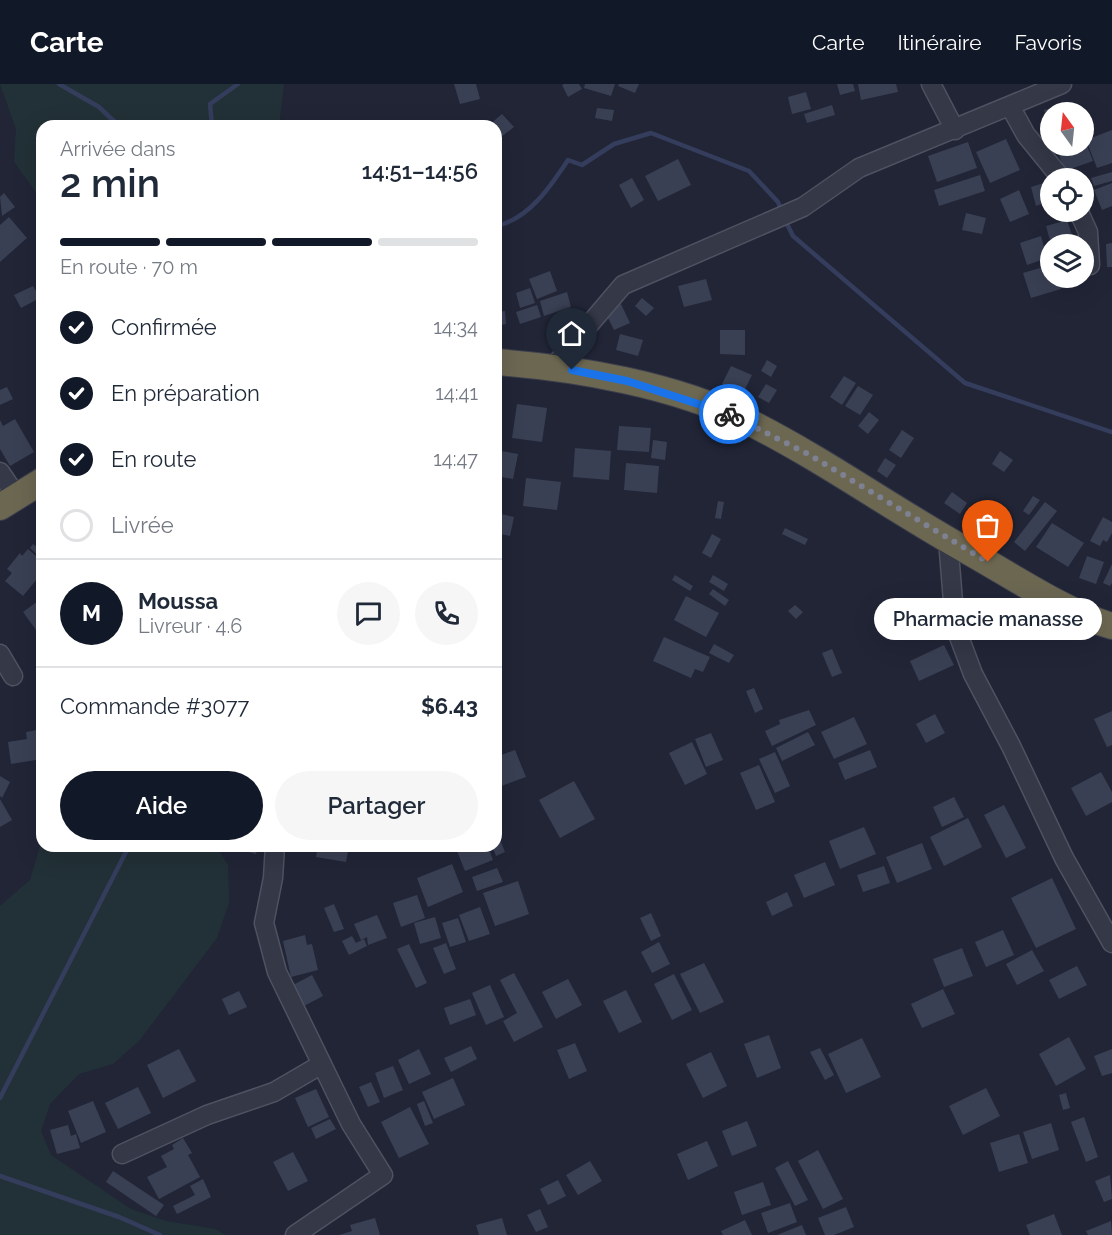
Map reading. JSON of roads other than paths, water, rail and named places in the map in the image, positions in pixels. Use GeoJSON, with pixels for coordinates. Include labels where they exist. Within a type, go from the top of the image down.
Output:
{"type":"FeatureCollection","features":[{"type":"Feature","properties":{"kind":"highway"},"geometry":{"type":"LineString","coordinates":[[502,362],[554,366],[627,381],[702,403],[746,420],[808,454],[948,540],[1048,596],[1112,626]]}},
{"type":"Feature","properties":{"kind":"highway"},"geometry":{"type":"LineString","coordinates":[[8,502],[36,486]]}},
{"type":"Feature","properties":{"kind":"street"},"geometry":{"type":"LineString","coordinates":[[931,84],[956,130]]}},
{"type":"Feature","properties":{"kind":"street"},"geometry":{"type":"LineString","coordinates":[[554,366],[623,285],[803,207],[859,168],[956,130],[1062,84]]}},
{"type":"Feature","properties":{"kind":"street"},"geometry":{"type":"LineString","coordinates":[[1010,106],[1026,135],[1053,168]]}},
{"type":"Feature","properties":{"kind":"street"},"geometry":{"type":"LineString","coordinates":[[0,472],[8,502]]}},
{"type":"Feature","properties":{"kind":"street"},"geometry":{"type":"LineString","coordinates":[[948,540],[955,626],[966,656],[1064,858],[1112,943]]}},
{"type":"Feature","properties":{"kind":"street"},"geometry":{"type":"LineString","coordinates":[[0,654],[12,676]]}},
{"type":"Feature","properties":{"kind":"street"},"geometry":{"type":"LineString","coordinates":[[275,852],[273,878],[264,923],[277,972],[351,1124],[383,1175],[294,1235]]}},
{"type":"Feature","properties":{"kind":"street"},"geometry":{"type":"LineString","coordinates":[[122,1154],[207,1115],[274,1092],[322,1064]]}},
{"type":"Feature","properties":{"kind":"waterway"},"geometry":{"type":"LineString","coordinates":[[59,84],[99,107],[113,120]]}},
{"type":"Feature","properties":{"kind":"waterway"},"geometry":{"type":"LineString","coordinates":[[211,120],[210,104],[238,84]]}},
{"type":"Feature","properties":{"kind":"waterway"},"geometry":{"type":"LineString","coordinates":[[502,224],[519,217],[529,209],[546,191],[568,160],[582,165],[614,144],[651,133],[749,171],[778,202],[782,212]]}},
{"type":"Feature","properties":{"kind":"waterway"},"geometry":{"type":"LineString","coordinates":[[785,220],[793,236],[965,383],[1112,432]]}},
{"type":"Feature","properties":{"kind":"waterway"},"geometry":{"type":"LineString","coordinates":[[0,1098],[126,852]]}},
{"type":"Feature","properties":{"kind":"waterway"},"geometry":{"type":"LineString","coordinates":[[0,1176],[119,1217],[160,1235]]}},
{"type":"Feature","properties":{"kind":"place","name":"Pharmacie manasse"},"geometry":{"type":"Point","coordinates":[988,562]}}]}
